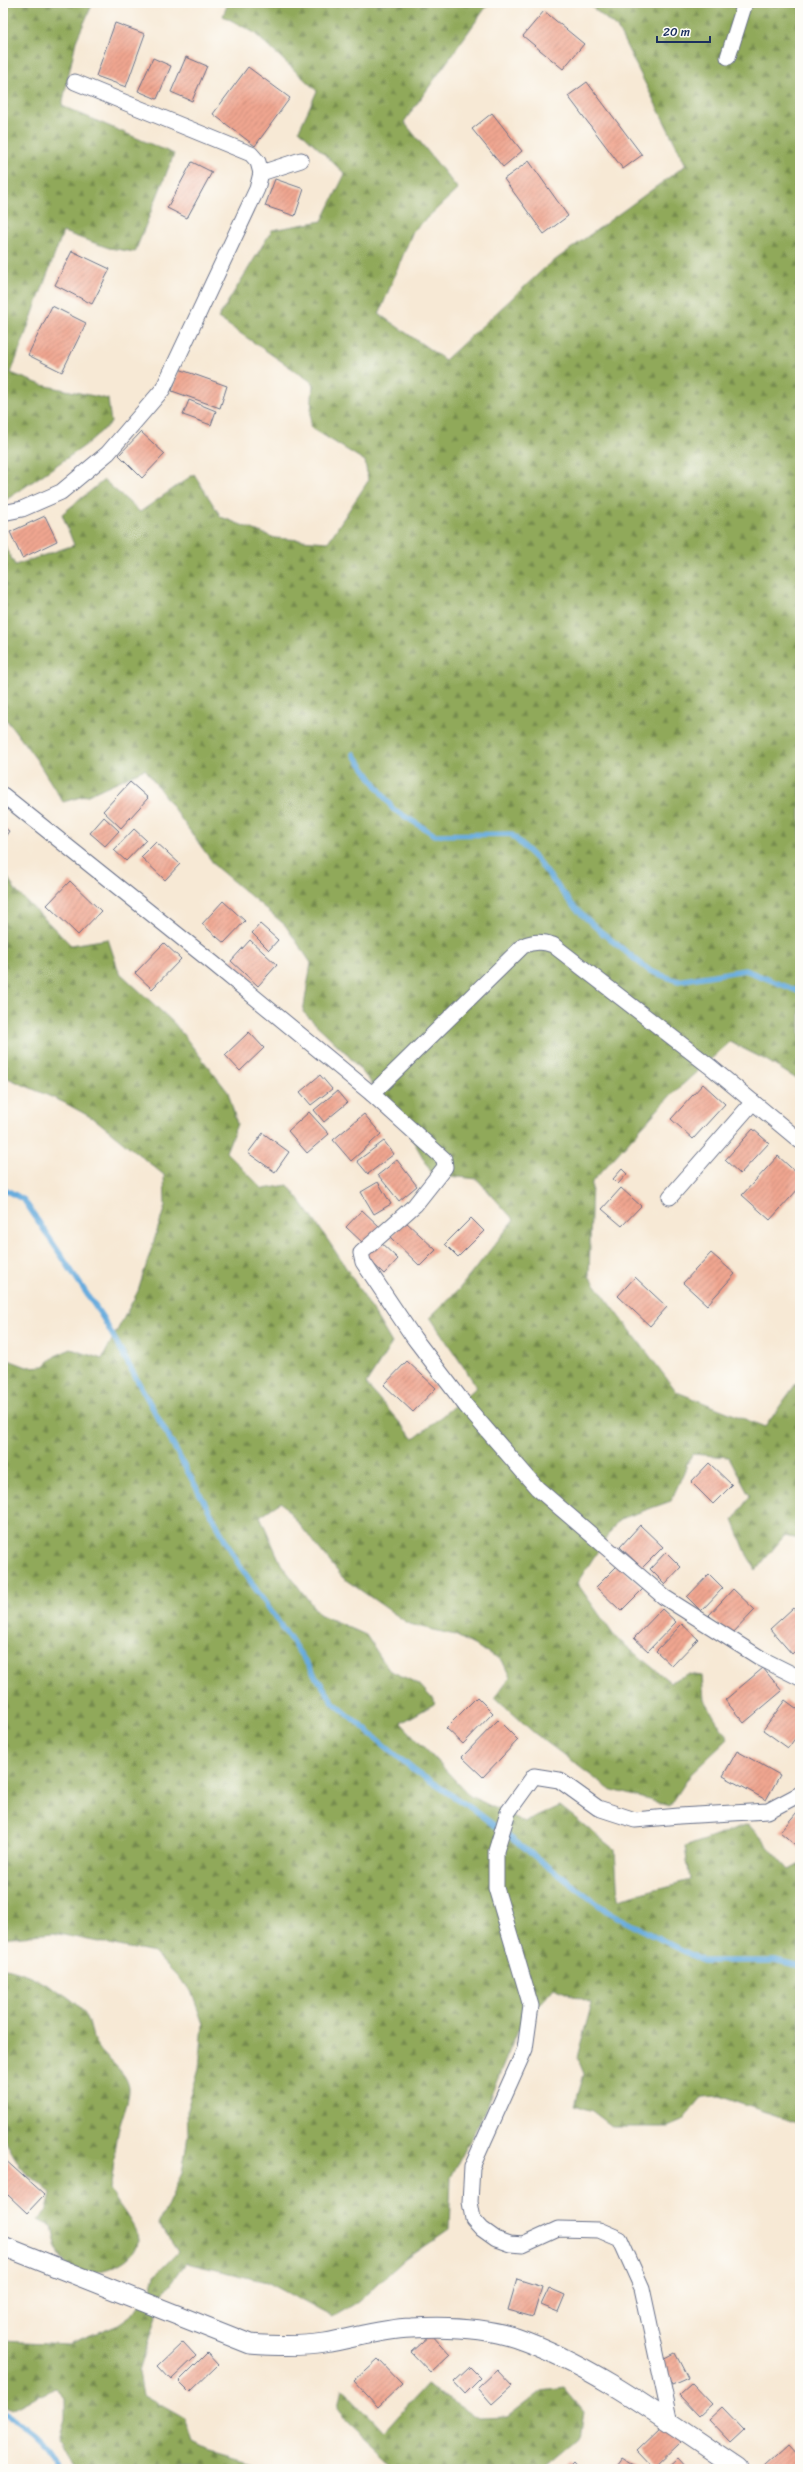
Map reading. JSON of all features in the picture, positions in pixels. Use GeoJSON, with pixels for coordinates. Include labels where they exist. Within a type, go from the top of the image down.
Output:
{"type":"FeatureCollection","features":[{"type":"Feature","properties":{"kind":"street"},"geometry":{"type":"LineString","coordinates":[[728,57],[745,3]]}},
{"type":"Feature","properties":{"kind":"street"},"geometry":{"type":"LineString","coordinates":[[3,513],[22,509],[61,492],[108,453],[163,389],[257,189],[261,173],[258,162],[251,154],[75,82]]}},
{"type":"Feature","properties":{"kind":"street"},"geometry":{"type":"LineString","coordinates":[[261,173],[301,160]]}},
{"type":"Feature","properties":{"kind":"street"},"geometry":{"type":"LineString","coordinates":[[3,795],[213,963],[372,1094],[444,1159],[446,1167],[415,1205],[361,1253],[363,1262],[414,1338],[466,1406],[538,1488],[664,1597],[715,1631],[800,1678]]}},
{"type":"Feature","properties":{"kind":"street"},"geometry":{"type":"LineString","coordinates":[[372,1094],[523,946],[529,943],[543,942],[553,945],[800,1140]]}},
{"type":"Feature","properties":{"kind":"street"},"geometry":{"type":"LineString","coordinates":[[670,1197],[753,1102]]}},
{"type":"Feature","properties":{"kind":"street"},"geometry":{"type":"LineString","coordinates":[[672,2423],[642,2288],[620,2239],[598,2230],[558,2229],[523,2245],[510,2244],[496,2240],[473,2219],[470,2202],[472,2167],[525,2049],[531,2006],[496,1888],[496,1851],[508,1812],[534,1776],[558,1780],[598,1808],[635,1820],[768,1811],[800,1794]]}},
{"type":"Feature","properties":{"kind":"street"},"geometry":{"type":"LineString","coordinates":[[3,2246],[250,2344],[281,2347],[324,2343],[379,2331],[411,2328],[475,2328],[515,2338],[548,2352],[602,2380],[672,2423],[739,2469]]}},
{"type":"Feature","properties":{"kind":"green space"},"geometry":{"type":"Polygon","coordinates":[[[3,3],[93,3],[76,41],[62,106],[174,154],[135,252],[109,248],[63,232],[11,373],[42,385],[108,399],[111,423],[83,447],[3,502],[3,3]]]}},
{"type":"Feature","properties":{"kind":"green space"},"geometry":{"type":"Polygon","coordinates":[[[228,3],[489,3],[404,122],[458,189],[413,231],[379,314],[445,360],[547,266],[686,165],[618,29],[587,3],[800,3],[800,1081],[766,1060],[730,1042],[671,1095],[592,1182],[589,1276],[677,1392],[765,1427],[800,1378],[800,1539],[784,1536],[756,1570],[747,1555],[733,1520],[750,1496],[729,1457],[692,1454],[671,1501],[618,1520],[577,1583],[615,1637],[670,1682],[688,1674],[702,1676],[704,1700],[728,1739],[691,1774],[670,1806],[609,1789],[533,1732],[495,1697],[510,1677],[502,1660],[455,1635],[409,1624],[343,1578],[281,1502],[260,1516],[281,1564],[319,1614],[366,1635],[389,1670],[419,1684],[436,1703],[401,1723],[470,1796],[525,1822],[560,1806],[615,1850],[618,1899],[690,1880],[685,1847],[748,1824],[789,1870],[800,1864],[800,2124],[719,2096],[702,2097],[682,2121],[668,2127],[613,2127],[592,2111],[575,2105],[584,2074],[577,2057],[592,2003],[554,1988],[518,2030],[481,2119],[451,2177],[449,2229],[404,2260],[359,2301],[332,2317],[267,2282],[186,2263],[163,2294],[139,2372],[143,2395],[185,2419],[193,2442],[209,2450],[275,2469],[75,2469],[59,2438],[65,2419],[65,2398],[55,2388],[12,2410],[3,2405],[3,2341],[68,2344],[121,2323],[132,2315],[152,2286],[155,2275],[178,2252],[159,2224],[182,2173],[188,2135],[187,2109],[199,2068],[203,2024],[191,1991],[154,1953],[53,1933],[3,1938],[3,1358],[27,1367],[44,1366],[55,1356],[71,1349],[102,1359],[138,1291],[165,1206],[164,1175],[96,1120],[65,1103],[3,1076],[3,870],[16,891],[71,945],[108,939],[119,972],[174,1023],[228,1092],[237,1124],[226,1152],[263,1189],[288,1185],[343,1262],[392,1343],[366,1384],[414,1439],[477,1387],[430,1317],[459,1289],[514,1220],[477,1179],[432,1174],[399,1115],[345,1052],[303,1012],[311,963],[285,925],[216,867],[145,769],[88,795],[63,802],[36,759],[3,715],[3,542],[15,565],[74,545],[62,514],[104,480],[140,512],[194,474],[221,517],[275,538],[328,542],[368,481],[365,461],[310,427],[313,383],[218,318],[272,230],[322,221],[345,174],[299,130],[317,91],[253,32],[223,16],[228,3]]]}},
{"type":"Feature","properties":{"kind":"green space"},"geometry":{"type":"Polygon","coordinates":[[[3,1968],[12,1969],[36,1978],[72,2000],[81,2008],[88,2019],[96,2044],[104,2055],[120,2070],[127,2082],[129,2093],[118,2133],[110,2190],[135,2229],[138,2241],[135,2249],[129,2257],[110,2268],[99,2271],[78,2272],[66,2264],[60,2255],[52,2226],[38,2220],[47,2210],[51,2193],[21,2168],[3,2137],[3,1968]]]}},
{"type":"Feature","properties":{"kind":"green space"},"geometry":{"type":"Polygon","coordinates":[[[426,2385],[478,2418],[508,2417],[542,2391],[564,2388],[584,2412],[580,2438],[544,2469],[396,2469],[397,2467],[348,2422],[338,2407],[342,2388],[384,2432],[426,2385]]]}},
{"type":"Feature","properties":{"kind":"building"},"geometry":{"type":"Polygon","coordinates":[[[544,11],[584,44],[563,69],[523,36],[544,11]]]}},
{"type":"Feature","properties":{"kind":"building"},"geometry":{"type":"Polygon","coordinates":[[[115,23],[145,34],[126,87],[96,76],[115,23]]]}},
{"type":"Feature","properties":{"kind":"building"},"geometry":{"type":"Polygon","coordinates":[[[186,57],[207,66],[192,101],[171,92],[186,57]]]}},
{"type":"Feature","properties":{"kind":"building"},"geometry":{"type":"Polygon","coordinates":[[[153,58],[171,66],[157,99],[138,91],[153,58]]]}},
{"type":"Feature","properties":{"kind":"building"},"geometry":{"type":"Polygon","coordinates":[[[248,67],[290,98],[255,146],[213,114],[248,67]]]}},
{"type":"Feature","properties":{"kind":"building"},"geometry":{"type":"Polygon","coordinates":[[[587,82],[642,155],[623,169],[568,96],[587,82]]]}},
{"type":"Feature","properties":{"kind":"building"},"geometry":{"type":"Polygon","coordinates":[[[492,113],[522,151],[503,167],[472,129],[492,113]]]}},
{"type":"Feature","properties":{"kind":"building"},"geometry":{"type":"Polygon","coordinates":[[[529,161],[568,216],[544,234],[504,179],[529,161]]]}},
{"type":"Feature","properties":{"kind":"building"},"geometry":{"type":"Polygon","coordinates":[[[192,162],[212,172],[187,218],[167,208],[192,162]]]}},
{"type":"Feature","properties":{"kind":"building"},"geometry":{"type":"Polygon","coordinates":[[[275,179],[304,189],[295,216],[265,206],[275,179]]]}},
{"type":"Feature","properties":{"kind":"building"},"geometry":{"type":"Polygon","coordinates":[[[72,251],[110,269],[92,304],[55,285],[72,251]]]}},
{"type":"Feature","properties":{"kind":"building"},"geometry":{"type":"Polygon","coordinates":[[[52,306],[86,323],[62,372],[28,355],[52,306]]]}},
{"type":"Feature","properties":{"kind":"building"},"geometry":{"type":"Polygon","coordinates":[[[179,369],[227,386],[220,408],[172,391],[179,369]]]}},
{"type":"Feature","properties":{"kind":"building"},"geometry":{"type":"Polygon","coordinates":[[[189,400],[216,411],[211,425],[183,415],[189,400]]]}},
{"type":"Feature","properties":{"kind":"building"},"geometry":{"type":"Polygon","coordinates":[[[141,432],[165,454],[142,478],[119,455],[141,432]]]}},
{"type":"Feature","properties":{"kind":"building"},"geometry":{"type":"Polygon","coordinates":[[[45,516],[57,541],[22,558],[10,532],[45,516]]]}},
{"type":"Feature","properties":{"kind":"building"},"geometry":{"type":"Polygon","coordinates":[[[130,782],[148,798],[121,828],[103,811],[130,782]]]}},
{"type":"Feature","properties":{"kind":"building"},"geometry":{"type":"Polygon","coordinates":[[[104,817],[119,831],[105,846],[90,833],[104,817]]]}},
{"type":"Feature","properties":{"kind":"building"},"geometry":{"type":"Polygon","coordinates":[[[3,827],[9,831],[3,840],[3,827]]]}},
{"type":"Feature","properties":{"kind":"building"},"geometry":{"type":"Polygon","coordinates":[[[134,829],[146,840],[126,861],[114,850],[134,829]]]}},
{"type":"Feature","properties":{"kind":"building"},"geometry":{"type":"Polygon","coordinates":[[[156,842],[180,864],[165,880],[141,857],[156,842]]]}},
{"type":"Feature","properties":{"kind":"building"},"geometry":{"type":"Polygon","coordinates":[[[70,881],[101,911],[78,935],[47,905],[70,881]]]}},
{"type":"Feature","properties":{"kind":"building"},"geometry":{"type":"Polygon","coordinates":[[[223,901],[245,921],[224,943],[202,924],[223,901]]]}},
{"type":"Feature","properties":{"kind":"building"},"geometry":{"type":"Polygon","coordinates":[[[260,924],[278,940],[269,950],[252,933],[260,924]]]}},
{"type":"Feature","properties":{"kind":"building"},"geometry":{"type":"Polygon","coordinates":[[[250,940],[277,965],[258,986],[231,961],[250,940]]]}},
{"type":"Feature","properties":{"kind":"building"},"geometry":{"type":"Polygon","coordinates":[[[164,943],[181,959],[152,989],[135,973],[164,943]]]}},
{"type":"Feature","properties":{"kind":"building"},"geometry":{"type":"Polygon","coordinates":[[[249,1032],[264,1048],[240,1071],[225,1055],[249,1032]]]}},
{"type":"Feature","properties":{"kind":"building"},"geometry":{"type":"Polygon","coordinates":[[[320,1075],[332,1089],[311,1105],[300,1092],[320,1075]]]}},
{"type":"Feature","properties":{"kind":"building"},"geometry":{"type":"Polygon","coordinates":[[[703,1084],[725,1104],[693,1139],[671,1119],[703,1084]]]}},
{"type":"Feature","properties":{"kind":"building"},"geometry":{"type":"Polygon","coordinates":[[[337,1091],[347,1103],[324,1122],[314,1110],[337,1091]]]}},
{"type":"Feature","properties":{"kind":"building"},"geometry":{"type":"Polygon","coordinates":[[[309,1112],[329,1134],[307,1153],[288,1131],[309,1112]]]}},
{"type":"Feature","properties":{"kind":"building"},"geometry":{"type":"Polygon","coordinates":[[[364,1114],[381,1134],[351,1161],[333,1140],[364,1114]]]}},
{"type":"Feature","properties":{"kind":"building"},"geometry":{"type":"Polygon","coordinates":[[[753,1129],[769,1143],[740,1174],[725,1160],[753,1129]]]}},
{"type":"Feature","properties":{"kind":"building"},"geometry":{"type":"Polygon","coordinates":[[[263,1133],[289,1152],[275,1172],[248,1153],[263,1133]]]}},
{"type":"Feature","properties":{"kind":"building"},"geometry":{"type":"Polygon","coordinates":[[[384,1141],[394,1154],[368,1174],[357,1161],[384,1141]]]}},
{"type":"Feature","properties":{"kind":"building"},"geometry":{"type":"Polygon","coordinates":[[[778,1156],[800,1176],[800,1187],[770,1220],[742,1195],[778,1156]]]}},
{"type":"Feature","properties":{"kind":"building"},"geometry":{"type":"Polygon","coordinates":[[[397,1160],[417,1186],[399,1201],[378,1175],[397,1160]]]}},
{"type":"Feature","properties":{"kind":"building"},"geometry":{"type":"Polygon","coordinates":[[[622,1169],[627,1174],[618,1184],[613,1179],[622,1169]]]}},
{"type":"Feature","properties":{"kind":"building"},"geometry":{"type":"Polygon","coordinates":[[[378,1182],[391,1204],[374,1214],[361,1192],[378,1182]]]}},
{"type":"Feature","properties":{"kind":"building"},"geometry":{"type":"Polygon","coordinates":[[[621,1188],[641,1206],[622,1226],[602,1209],[621,1188]]]}},
{"type":"Feature","properties":{"kind":"building"},"geometry":{"type":"Polygon","coordinates":[[[362,1210],[380,1227],[364,1244],[346,1227],[362,1210]]]}},
{"type":"Feature","properties":{"kind":"building"},"geometry":{"type":"Polygon","coordinates":[[[471,1218],[484,1231],[458,1257],[445,1244],[471,1218]]]}},
{"type":"Feature","properties":{"kind":"building"},"geometry":{"type":"Polygon","coordinates":[[[405,1221],[436,1250],[420,1266],[390,1237],[405,1221]]]}},
{"type":"Feature","properties":{"kind":"building"},"geometry":{"type":"Polygon","coordinates":[[[378,1240],[398,1259],[384,1274],[364,1255],[378,1240]]]}},
{"type":"Feature","properties":{"kind":"building"},"geometry":{"type":"Polygon","coordinates":[[[711,1253],[735,1274],[707,1305],[683,1283],[711,1253]]]}},
{"type":"Feature","properties":{"kind":"building"},"geometry":{"type":"Polygon","coordinates":[[[635,1277],[667,1307],[650,1326],[618,1296],[635,1277]]]}},
{"type":"Feature","properties":{"kind":"building"},"geometry":{"type":"Polygon","coordinates":[[[407,1361],[436,1388],[413,1412],[384,1385],[407,1361]]]}},
{"type":"Feature","properties":{"kind":"building"},"geometry":{"type":"Polygon","coordinates":[[[709,1463],[732,1485],[713,1504],[691,1482],[709,1463]]]}},
{"type":"Feature","properties":{"kind":"building"},"geometry":{"type":"Polygon","coordinates":[[[640,1525],[663,1547],[642,1568],[620,1547],[640,1525]]]}},
{"type":"Feature","properties":{"kind":"building"},"geometry":{"type":"Polygon","coordinates":[[[666,1552],[681,1567],[665,1584],[650,1569],[666,1552]]]}},
{"type":"Feature","properties":{"kind":"building"},"geometry":{"type":"Polygon","coordinates":[[[618,1565],[643,1589],[621,1611],[596,1587],[618,1565]]]}},
{"type":"Feature","properties":{"kind":"building"},"geometry":{"type":"Polygon","coordinates":[[[709,1574],[723,1588],[701,1611],[687,1597],[709,1574]]]}},
{"type":"Feature","properties":{"kind":"building"},"geometry":{"type":"Polygon","coordinates":[[[733,1589],[755,1610],[730,1636],[709,1615],[733,1589]]]}},
{"type":"Feature","properties":{"kind":"building"},"geometry":{"type":"Polygon","coordinates":[[[793,1608],[800,1616],[800,1646],[792,1654],[770,1629],[793,1608]]]}},
{"type":"Feature","properties":{"kind":"building"},"geometry":{"type":"Polygon","coordinates":[[[662,1609],[676,1622],[648,1651],[634,1638],[662,1609]]]}},
{"type":"Feature","properties":{"kind":"building"},"geometry":{"type":"Polygon","coordinates":[[[682,1624],[698,1639],[672,1666],[656,1651],[682,1624]]]}},
{"type":"Feature","properties":{"kind":"building"},"geometry":{"type":"Polygon","coordinates":[[[763,1668],[782,1691],[744,1723],[725,1700],[763,1668]]]}},
{"type":"Feature","properties":{"kind":"building"},"geometry":{"type":"Polygon","coordinates":[[[477,1697],[493,1713],[463,1744],[446,1728],[477,1697]]]}},
{"type":"Feature","properties":{"kind":"building"},"geometry":{"type":"Polygon","coordinates":[[[785,1700],[800,1711],[800,1732],[788,1748],[763,1730],[785,1700]]]}},
{"type":"Feature","properties":{"kind":"building"},"geometry":{"type":"Polygon","coordinates":[[[498,1720],[518,1740],[483,1777],[462,1757],[498,1720]]]}},
{"type":"Feature","properties":{"kind":"building"},"geometry":{"type":"Polygon","coordinates":[[[737,1751],[780,1775],[766,1800],[723,1776],[737,1751]]]}},
{"type":"Feature","properties":{"kind":"building"},"geometry":{"type":"Polygon","coordinates":[[[797,1812],[800,1815],[800,1849],[780,1832],[797,1812]]]}},
{"type":"Feature","properties":{"kind":"building"},"geometry":{"type":"Polygon","coordinates":[[[3,2158],[44,2195],[27,2213],[8,2195],[5,2198],[3,2197],[3,2158]]]}},
{"type":"Feature","properties":{"kind":"building"},"geometry":{"type":"Polygon","coordinates":[[[517,2279],[542,2287],[533,2317],[508,2310],[517,2279]]]}},
{"type":"Feature","properties":{"kind":"building"},"geometry":{"type":"Polygon","coordinates":[[[549,2288],[565,2295],[558,2312],[541,2305],[549,2288]]]}},
{"type":"Feature","properties":{"kind":"building"},"geometry":{"type":"Polygon","coordinates":[[[431,2334],[450,2355],[431,2373],[411,2352],[431,2334]]]}},
{"type":"Feature","properties":{"kind":"building"},"geometry":{"type":"Polygon","coordinates":[[[183,2342],[196,2356],[171,2380],[158,2366],[183,2342]]]}},
{"type":"Feature","properties":{"kind":"building"},"geometry":{"type":"Polygon","coordinates":[[[207,2353],[218,2365],[190,2392],[179,2381],[207,2353]]]}},
{"type":"Feature","properties":{"kind":"building"},"geometry":{"type":"Polygon","coordinates":[[[675,2353],[688,2378],[672,2385],[660,2361],[675,2353]]]}},
{"type":"Feature","properties":{"kind":"building"},"geometry":{"type":"Polygon","coordinates":[[[378,2359],[402,2384],[378,2407],[354,2381],[378,2359]]]}},
{"type":"Feature","properties":{"kind":"building"},"geometry":{"type":"Polygon","coordinates":[[[470,2367],[481,2378],[465,2394],[454,2382],[470,2367]]]}},
{"type":"Feature","properties":{"kind":"building"},"geometry":{"type":"Polygon","coordinates":[[[497,2370],[512,2386],[492,2404],[478,2388],[497,2370]]]}},
{"type":"Feature","properties":{"kind":"building"},"geometry":{"type":"Polygon","coordinates":[[[692,2383],[712,2404],[699,2416],[679,2395],[692,2383]]]}},
{"type":"Feature","properties":{"kind":"building"},"geometry":{"type":"Polygon","coordinates":[[[722,2407],[744,2430],[730,2443],[708,2420],[722,2407]]]}},
{"type":"Feature","properties":{"kind":"building"},"geometry":{"type":"Polygon","coordinates":[[[664,2424],[681,2442],[654,2468],[637,2450],[664,2424]]]}},
{"type":"Feature","properties":{"kind":"building"},"geometry":{"type":"Polygon","coordinates":[[[789,2444],[800,2456],[800,2469],[768,2469],[765,2466],[789,2444]]]}},
{"type":"Feature","properties":{"kind":"building"},"geometry":{"type":"Polygon","coordinates":[[[623,2458],[637,2467],[635,2469],[615,2469],[623,2458]]]}},
{"type":"Feature","properties":{"kind":"building"},"geometry":{"type":"Polygon","coordinates":[[[678,2458],[688,2469],[666,2469],[678,2458]]]}},
{"type":"Feature","properties":{"kind":"building"},"geometry":{"type":"Polygon","coordinates":[[[573,2462],[579,2469],[566,2469],[573,2462]]]}},
{"type":"Feature","properties":{"kind":"waterway"},"geometry":{"type":"LineString","coordinates":[[354,754],[393,809],[435,835],[511,834],[537,860],[574,907],[600,931],[650,971],[678,981],[745,970],[800,992]]}},
{"type":"Feature","properties":{"kind":"waterway"},"geometry":{"type":"LineString","coordinates":[[3,1188],[24,1200],[103,1318],[238,1563],[334,1703],[415,1771],[474,1810],[608,1912],[703,1961],[775,1961],[800,1967]]}},
{"type":"Feature","properties":{"kind":"waterway"},"geometry":{"type":"LineString","coordinates":[[3,2412],[44,2444],[55,2460],[58,2469]]}}]}
